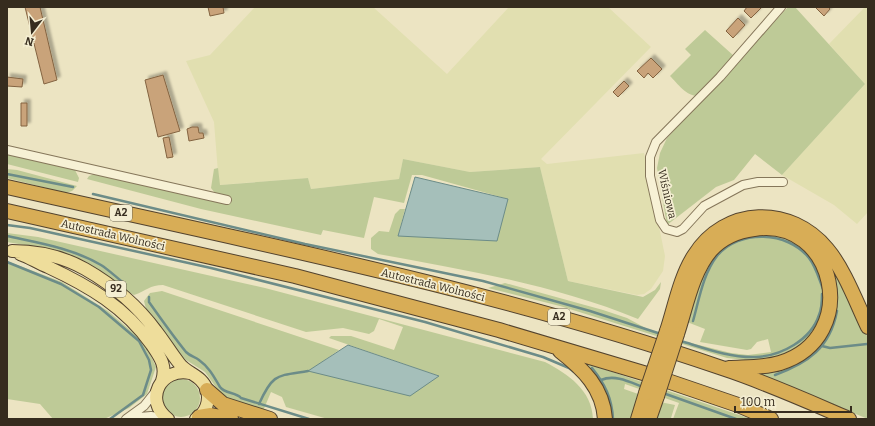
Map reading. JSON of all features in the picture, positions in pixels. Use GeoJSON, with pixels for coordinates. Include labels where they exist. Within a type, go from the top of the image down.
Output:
{"type":"FeatureCollection","features":[{"type":"Feature","properties":{"kind":"highway","name":"Autostrada Wolności"},"geometry":{"type":"LineString","coordinates":[[7,187],[386,272],[608,330],[725,369],[849,419]]}},
{"type":"Feature","properties":{"kind":"highway","name":"Autostrada Wolności"},"geometry":{"type":"LineString","coordinates":[[7,211],[295,276],[499,330],[650,375],[738,405],[771,419]]}},
{"type":"Feature","properties":{"kind":"highway"},"geometry":{"type":"LineString","coordinates":[[649,419],[652,394],[672,332],[688,268],[700,247],[722,228],[735,222],[764,217],[790,221],[804,228],[828,250],[836,261],[868,328]]}},
{"type":"Feature","properties":{"kind":"highway"},"geometry":{"type":"LineString","coordinates":[[672,332],[702,264],[718,244],[739,232],[759,228],[771,228],[797,237],[815,252],[828,277],[830,306],[827,321],[809,347],[800,354],[781,363],[725,369]]}},
{"type":"Feature","properties":{"kind":"highway"},"geometry":{"type":"LineString","coordinates":[[553,346],[584,372],[592,381],[601,396],[606,419]]}},
{"type":"Feature","properties":{"kind":"highway"},"geometry":{"type":"LineString","coordinates":[[207,390],[223,404],[270,419]]}},
{"type":"Feature","properties":{"kind":"highway"},"geometry":{"type":"LineString","coordinates":[[638,419],[652,394]]}},
{"type":"Feature","properties":{"kind":"highway"},"geometry":{"type":"LineString","coordinates":[[198,418],[211,415],[232,419]]}},
{"type":"Feature","properties":{"kind":"main road","name":"92"},"geometry":{"type":"LineString","coordinates":[[9,250],[28,251],[51,255],[84,269],[118,290],[156,331],[179,364],[190,373],[201,379],[207,390]]}},
{"type":"Feature","properties":{"kind":"main road","name":"92"},"geometry":{"type":"LineString","coordinates":[[9,250],[76,279],[118,307],[137,326],[162,360],[164,372],[159,386],[157,405],[167,418]]}},
{"type":"Feature","properties":{"kind":"main road"},"geometry":{"type":"LineString","coordinates":[[159,386],[172,374],[178,372],[190,373]]}},
{"type":"Feature","properties":{"kind":"main road"},"geometry":{"type":"LineString","coordinates":[[198,418],[207,404],[207,390]]}},
{"type":"Feature","properties":{"kind":"street","name":"Wiśniowa"},"geometry":{"type":"LineString","coordinates":[[781,7],[720,77],[660,137],[651,152],[650,176],[660,220],[666,229],[677,232],[683,229],[704,206],[733,189],[758,182],[783,182]]}},
{"type":"Feature","properties":{"kind":"street"},"geometry":{"type":"LineString","coordinates":[[7,150],[227,200]]}},
{"type":"Feature","properties":{"kind":"street"},"geometry":{"type":"LineString","coordinates":[[127,419],[144,406],[159,386]]}},
{"type":"Feature","properties":{"kind":"street"},"geometry":{"type":"LineString","coordinates":[[127,419],[151,416],[167,418]]}},
{"type":"Feature","properties":{"kind":"shaded area"},"geometry":{"type":"Polygon","coordinates":[[[255,7],[373,7],[447,74],[509,7],[608,7],[651,47],[541,159],[547,164],[644,153],[665,256],[663,271],[651,289],[644,294],[637,295],[568,281],[540,167],[470,172],[403,159],[399,179],[311,189],[308,178],[219,185],[214,122],[186,61],[210,55],[255,7]]]}},
{"type":"Feature","properties":{"kind":"shaded area"},"geometry":{"type":"Polygon","coordinates":[[[865,7],[868,7],[868,212],[857,224],[834,205],[782,175],[865,84],[829,44],[865,7]]]}},
{"type":"Feature","properties":{"kind":"green space"},"geometry":{"type":"Polygon","coordinates":[[[788,7],[795,7],[865,84],[782,175],[755,154],[734,180],[716,187],[667,225],[657,168],[660,153],[667,138],[788,7]]]}},
{"type":"Feature","properties":{"kind":"green space"},"geometry":{"type":"Polygon","coordinates":[[[705,30],[734,56],[698,96],[690,94],[682,89],[670,76],[691,55],[685,49],[705,30]]]}},
{"type":"Feature","properties":{"kind":"green space"},"geometry":{"type":"Polygon","coordinates":[[[7,154],[74,168],[79,178],[78,182],[7,164],[7,154]]]}},
{"type":"Feature","properties":{"kind":"green space"},"geometry":{"type":"Polygon","coordinates":[[[403,159],[470,172],[540,167],[568,281],[643,297],[655,290],[661,282],[660,289],[638,319],[575,297],[510,280],[378,254],[371,249],[371,238],[379,231],[389,232],[395,214],[400,209],[405,209],[398,236],[508,199],[422,175],[412,175],[404,203],[374,197],[364,238],[323,230],[321,235],[201,209],[87,179],[89,176],[97,173],[229,198],[215,193],[211,188],[214,169],[218,168],[220,185],[308,178],[311,189],[399,179],[403,159]]]}},
{"type":"Feature","properties":{"kind":"green space"},"geometry":{"type":"Polygon","coordinates":[[[7,169],[17,170],[77,186],[72,191],[66,193],[7,178],[7,169]]]}},
{"type":"Feature","properties":{"kind":"green space"},"geometry":{"type":"Polygon","coordinates":[[[7,233],[38,237],[265,288],[545,362],[570,378],[583,391],[592,409],[593,419],[328,419],[286,407],[282,397],[271,392],[263,411],[223,397],[205,372],[183,358],[146,309],[144,301],[150,293],[162,291],[339,350],[309,371],[439,376],[329,338],[331,336],[351,336],[394,350],[403,327],[379,319],[374,331],[369,334],[343,328],[306,332],[163,285],[151,287],[134,295],[48,249],[7,242],[7,233]]]}},
{"type":"Feature","properties":{"kind":"green space"},"geometry":{"type":"Polygon","coordinates":[[[758,233],[779,235],[804,249],[818,265],[827,296],[820,322],[805,343],[774,359],[745,360],[727,358],[560,306],[488,288],[505,283],[603,310],[627,318],[653,332],[731,353],[748,355],[771,352],[768,339],[757,342],[751,349],[747,350],[700,342],[705,329],[687,322],[698,286],[709,262],[726,244],[737,238],[758,233]]]}},
{"type":"Feature","properties":{"kind":"green space"},"geometry":{"type":"Polygon","coordinates":[[[818,248],[833,265],[868,338],[868,419],[748,370],[767,370],[827,329],[818,248]]]}},
{"type":"Feature","properties":{"kind":"green space"},"geometry":{"type":"Polygon","coordinates":[[[7,261],[62,282],[108,311],[145,343],[156,367],[147,394],[129,408],[104,419],[53,419],[40,404],[7,399],[7,261]]]}},
{"type":"Feature","properties":{"kind":"green space"},"geometry":{"type":"Polygon","coordinates":[[[580,361],[751,419],[673,419],[679,403],[625,384],[624,389],[641,395],[633,419],[610,419],[580,361]]]}},
{"type":"Feature","properties":{"kind":"green space"},"geometry":{"type":"Polygon","coordinates":[[[177,379],[185,379],[192,382],[197,387],[200,398],[197,409],[192,414],[185,417],[177,417],[170,414],[165,409],[162,402],[162,394],[165,387],[170,382],[177,379]]]}},
{"type":"Feature","properties":{"kind":"green space"},"geometry":{"type":"Polygon","coordinates":[[[660,402],[675,405],[671,418],[673,419],[654,419],[660,402]]]}},
{"type":"Feature","properties":{"kind":"water"},"geometry":{"type":"Polygon","coordinates":[[[415,177],[508,199],[497,241],[398,236],[415,177]]]}},
{"type":"Feature","properties":{"kind":"water"},"geometry":{"type":"Polygon","coordinates":[[[348,345],[439,376],[410,396],[308,371],[348,345]]]}},
{"type":"Feature","properties":{"kind":"building"},"geometry":{"type":"Polygon","coordinates":[[[25,7],[40,7],[57,80],[44,84],[25,7]]]}},
{"type":"Feature","properties":{"kind":"building"},"geometry":{"type":"Polygon","coordinates":[[[208,7],[223,7],[224,13],[210,16],[208,7]]]}},
{"type":"Feature","properties":{"kind":"building"},"geometry":{"type":"Polygon","coordinates":[[[747,7],[761,8],[751,18],[744,11],[747,7]]]}},
{"type":"Feature","properties":{"kind":"building"},"geometry":{"type":"Polygon","coordinates":[[[815,7],[828,7],[830,9],[824,16],[815,7]]]}},
{"type":"Feature","properties":{"kind":"building"},"geometry":{"type":"Polygon","coordinates":[[[738,18],[745,25],[733,38],[726,31],[738,18]]]}},
{"type":"Feature","properties":{"kind":"building"},"geometry":{"type":"Polygon","coordinates":[[[651,58],[662,69],[653,78],[648,73],[644,78],[637,71],[651,58]]]}},
{"type":"Feature","properties":{"kind":"building"},"geometry":{"type":"Polygon","coordinates":[[[163,75],[180,131],[158,137],[145,80],[163,75]]]}},
{"type":"Feature","properties":{"kind":"building"},"geometry":{"type":"Polygon","coordinates":[[[7,77],[23,79],[22,87],[7,86],[7,77]]]}},
{"type":"Feature","properties":{"kind":"building"},"geometry":{"type":"Polygon","coordinates":[[[624,81],[629,86],[618,97],[613,92],[624,81]]]}},
{"type":"Feature","properties":{"kind":"building"},"geometry":{"type":"Polygon","coordinates":[[[21,103],[27,103],[27,126],[21,126],[21,103]]]}},
{"type":"Feature","properties":{"kind":"building"},"geometry":{"type":"Polygon","coordinates":[[[198,127],[199,133],[203,133],[204,138],[189,141],[187,129],[198,127]]]}},
{"type":"Feature","properties":{"kind":"building"},"geometry":{"type":"Polygon","coordinates":[[[169,137],[173,157],[167,158],[163,138],[169,137]]]}},
{"type":"Feature","properties":{"kind":"waterway"},"geometry":{"type":"LineString","coordinates":[[7,174],[73,187]]}},
{"type":"Feature","properties":{"kind":"waterway"},"geometry":{"type":"LineString","coordinates":[[93,194],[305,244],[483,281],[590,311],[661,334]]}},
{"type":"Feature","properties":{"kind":"waterway"},"geometry":{"type":"LineString","coordinates":[[7,225],[30,228],[211,268],[425,322],[543,357],[569,368],[574,372]]}},
{"type":"Feature","properties":{"kind":"waterway"},"geometry":{"type":"LineString","coordinates":[[7,236],[79,254],[101,265],[125,284]]}},
{"type":"Feature","properties":{"kind":"waterway"},"geometry":{"type":"LineString","coordinates":[[693,321],[705,279],[712,263],[726,247],[738,241],[750,238],[776,238],[789,242],[800,249],[809,258],[823,289]]}},
{"type":"Feature","properties":{"kind":"waterway"},"geometry":{"type":"LineString","coordinates":[[7,262],[61,284],[99,307],[139,341],[149,360],[151,370],[143,395],[110,419]]}},
{"type":"Feature","properties":{"kind":"waterway"},"geometry":{"type":"LineString","coordinates":[[681,341],[717,352],[737,356],[756,357],[775,354],[794,345],[809,332],[815,324],[820,312],[822,294]]}},
{"type":"Feature","properties":{"kind":"waterway"},"geometry":{"type":"LineString","coordinates":[[149,297],[149,302],[181,346],[206,366],[222,389],[241,398],[309,419]]}},
{"type":"Feature","properties":{"kind":"waterway"},"geometry":{"type":"LineString","coordinates":[[775,375],[798,365],[816,352],[829,335],[834,324],[837,311]]}},
{"type":"Feature","properties":{"kind":"waterway"},"geometry":{"type":"LineString","coordinates":[[822,346],[830,348],[867,344]]}},
{"type":"Feature","properties":{"kind":"waterway"},"geometry":{"type":"LineString","coordinates":[[592,368],[601,380],[607,392],[611,404],[613,419]]}},
{"type":"Feature","properties":{"kind":"waterway"},"geometry":{"type":"LineString","coordinates":[[259,404],[272,381],[283,375],[308,371]]}},
{"type":"Feature","properties":{"kind":"waterway"},"geometry":{"type":"LineString","coordinates":[[601,380],[606,378],[617,378],[643,387]]}},
{"type":"Feature","properties":{"kind":"waterway"},"geometry":{"type":"LineString","coordinates":[[663,393],[736,419]]}}]}
